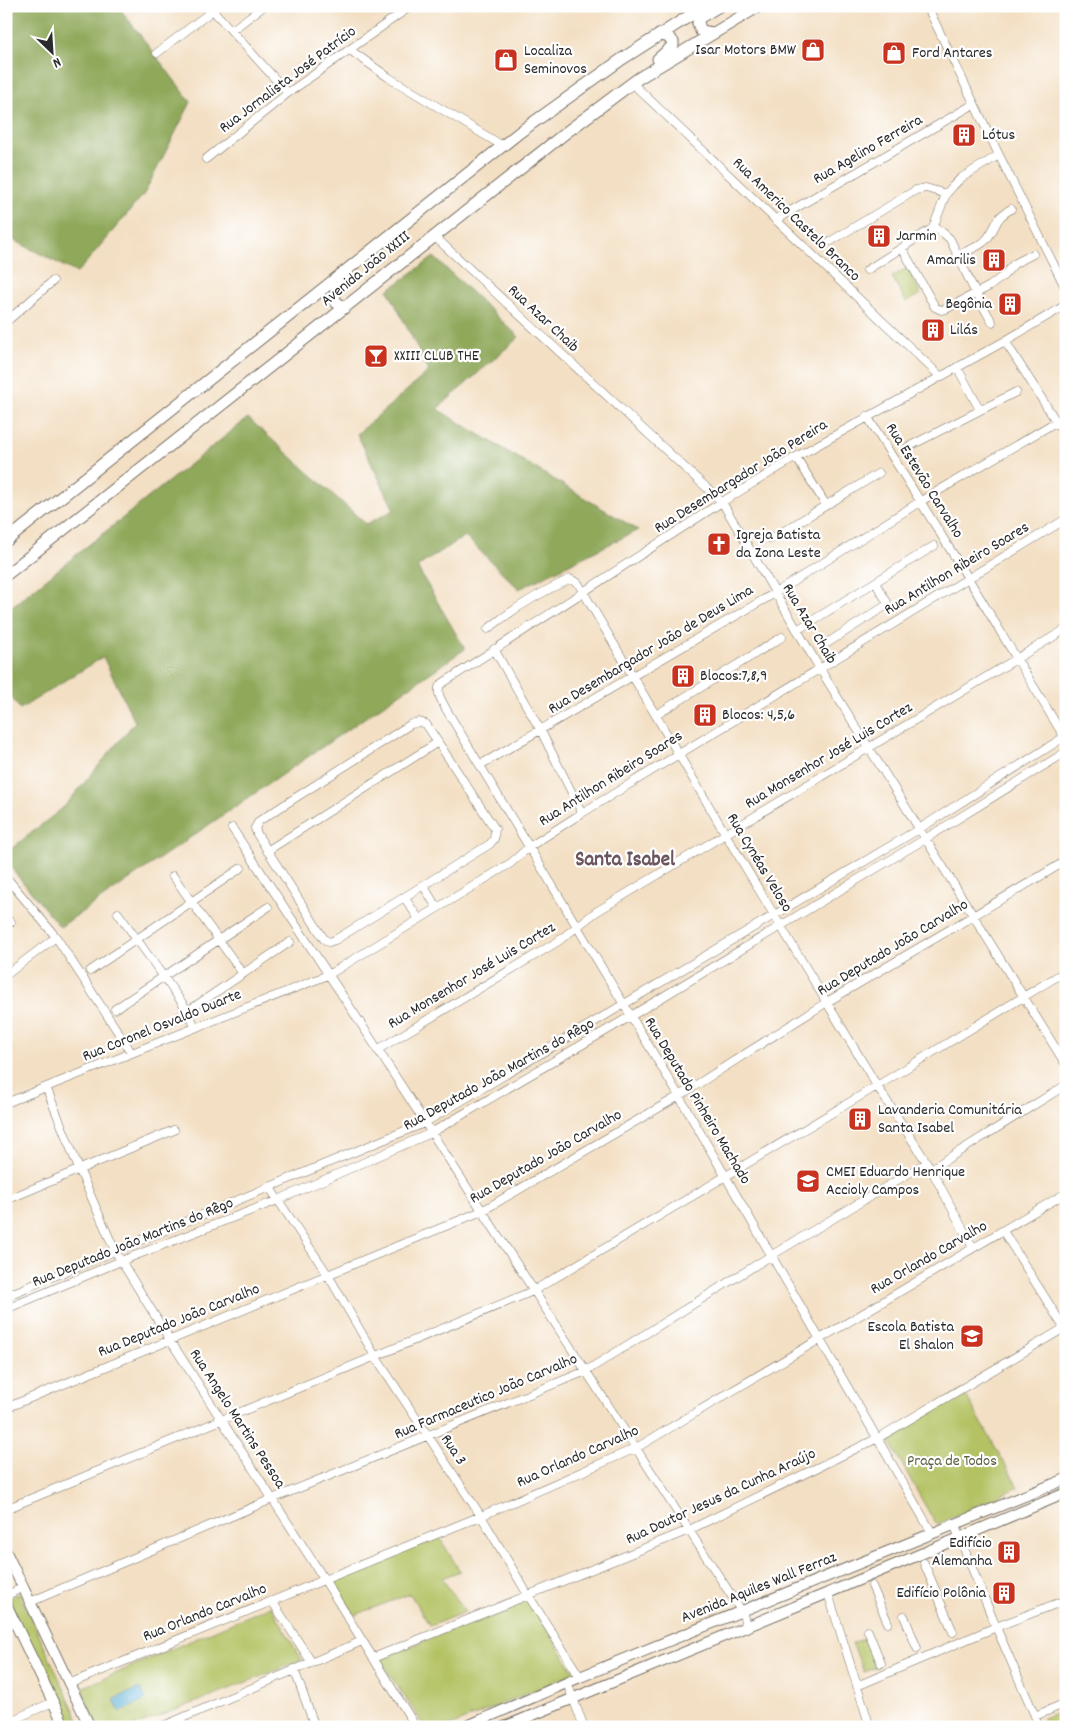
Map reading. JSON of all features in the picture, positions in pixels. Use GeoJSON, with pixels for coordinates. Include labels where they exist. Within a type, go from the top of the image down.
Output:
{"type":"FeatureCollection","features":[{"type":"Feature","properties":{"kind":"main road","name":"Avenida João XXIII"},"geometry":{"type":"LineString","coordinates":[[6,541],[552,108],[622,59],[705,6]]}},
{"type":"Feature","properties":{"kind":"main road"},"geometry":{"type":"LineString","coordinates":[[712,33],[701,31],[698,23],[699,18],[719,6]]}},
{"type":"Feature","properties":{"kind":"main road","name":"Avenida João XXIII"},"geometry":{"type":"LineString","coordinates":[[6,575],[568,131],[636,81],[759,6]]}},
{"type":"Feature","properties":{"kind":"main road"},"geometry":{"type":"LineString","coordinates":[[636,81],[673,46],[671,38],[659,35]]}},
{"type":"Feature","properties":{"kind":"main road"},"geometry":{"type":"LineString","coordinates":[[344,308],[336,302],[334,295],[350,269]]}},
{"type":"Feature","properties":{"kind":"main road","name":"Avenida Aquiles Wall Ferraz"},"geometry":{"type":"LineString","coordinates":[[465,1727],[580,1677],[1066,1479]]}},
{"type":"Feature","properties":{"kind":"main road","name":"Avenida Aquiles Wall Ferraz"},"geometry":{"type":"LineString","coordinates":[[504,1727],[1066,1493]]}},
{"type":"Feature","properties":{"kind":"main road"},"geometry":{"type":"LineString","coordinates":[[6,1552],[71,1683],[90,1727]]}},
{"type":"Feature","properties":{"kind":"main road"},"geometry":{"type":"LineString","coordinates":[[6,1604],[65,1727]]}},
{"type":"Feature","properties":{"kind":"street"},"geometry":{"type":"LineString","coordinates":[[232,30],[264,6]]}},
{"type":"Feature","properties":{"kind":"street","name":"Rua Jornalista José Patrício"},"geometry":{"type":"LineString","coordinates":[[206,159],[288,93],[411,6]]}},
{"type":"Feature","properties":{"kind":"street"},"geometry":{"type":"LineString","coordinates":[[927,6],[998,155],[1066,289]]}},
{"type":"Feature","properties":{"kind":"street"},"geometry":{"type":"LineString","coordinates":[[157,53],[211,8],[288,93]]}},
{"type":"Feature","properties":{"kind":"street"},"geometry":{"type":"LineString","coordinates":[[350,50],[388,77],[503,146]]}},
{"type":"Feature","properties":{"kind":"street","name":"Rua Americo Castelo Branco"},"geometry":{"type":"LineString","coordinates":[[636,81],[775,220],[940,376]]}},
{"type":"Feature","properties":{"kind":"street","name":"Rua Agelino Ferreira"},"geometry":{"type":"LineString","coordinates":[[775,220],[974,104]]}},
{"type":"Feature","properties":{"kind":"street"},"geometry":{"type":"LineString","coordinates":[[867,270],[933,228],[946,194],[961,178],[998,155]]}},
{"type":"Feature","properties":{"kind":"street"},"geometry":{"type":"LineString","coordinates":[[831,241],[916,190],[926,188],[946,194]]}},
{"type":"Feature","properties":{"kind":"street"},"geometry":{"type":"LineString","coordinates":[[958,255],[985,241],[997,220],[1011,209]]}},
{"type":"Feature","properties":{"kind":"street"},"geometry":{"type":"LineString","coordinates":[[933,228],[947,235],[992,322]]}},
{"type":"Feature","properties":{"kind":"street","name":"Rua Azar Chaib"},"geometry":{"type":"LineString","coordinates":[[434,236],[722,502],[796,630],[870,747],[972,917],[1066,1065]]}},
{"type":"Feature","properties":{"kind":"street"},"geometry":{"type":"LineString","coordinates":[[902,248],[935,307],[946,310],[998,280],[1014,264],[1033,254]]}},
{"type":"Feature","properties":{"kind":"street"},"geometry":{"type":"LineString","coordinates":[[6,322],[53,281]]}},
{"type":"Feature","properties":{"kind":"street","name":"Rua Desembargador João Pereira"},"geometry":{"type":"LineString","coordinates":[[440,685],[722,502],[796,457],[1066,306]]}},
{"type":"Feature","properties":{"kind":"street"},"geometry":{"type":"LineString","coordinates":[[1005,341],[1066,437]]}},
{"type":"Feature","properties":{"kind":"street"},"geometry":{"type":"LineString","coordinates":[[957,367],[980,410]]}},
{"type":"Feature","properties":{"kind":"street"},"geometry":{"type":"LineString","coordinates":[[908,446],[1016,392]]}},
{"type":"Feature","properties":{"kind":"street","name":"Rua Estevão Carvalho"},"geometry":{"type":"LineString","coordinates":[[867,416],[922,501],[1065,738]]}},
{"type":"Feature","properties":{"kind":"street","name":"Rua Desembargador João de Deus Lima"},"geometry":{"type":"LineString","coordinates":[[480,766],[775,593],[922,501],[1066,416]]}},
{"type":"Feature","properties":{"kind":"street"},"geometry":{"type":"LineString","coordinates":[[796,457],[826,505]]}},
{"type":"Feature","properties":{"kind":"street"},"geometry":{"type":"LineString","coordinates":[[771,539],[879,473]]}},
{"type":"Feature","properties":{"kind":"street","name":"Rua Antilhon Ribeiro Soares"},"geometry":{"type":"LineString","coordinates":[[328,975],[511,862],[529,847],[582,813],[1066,519]]}},
{"type":"Feature","properties":{"kind":"street"},"geometry":{"type":"LineString","coordinates":[[796,630],[934,546]]}},
{"type":"Feature","properties":{"kind":"street"},"geometry":{"type":"LineString","coordinates":[[488,629],[501,618],[545,590],[570,578],[578,583],[584,591]]}},
{"type":"Feature","properties":{"kind":"street"},"geometry":{"type":"LineString","coordinates":[[824,645],[887,605],[875,582]]}},
{"type":"Feature","properties":{"kind":"street","name":"Rua Cynéas Veloso"},"geometry":{"type":"LineString","coordinates":[[584,591],[774,916],[928,1166],[973,1248]]}},
{"type":"Feature","properties":{"kind":"street","name":"Rua Monsenhor José Luis Cortez"},"geometry":{"type":"LineString","coordinates":[[377,1050],[558,942],[596,912],[1066,629]]}},
{"type":"Feature","properties":{"kind":"street"},"geometry":{"type":"LineString","coordinates":[[656,715],[782,637]]}},
{"type":"Feature","properties":{"kind":"street"},"geometry":{"type":"LineString","coordinates":[[494,649],[541,731],[582,813]]}},
{"type":"Feature","properties":{"kind":"street","name":"Rua Deputado Pinheiro Machado"},"geometry":{"type":"LineString","coordinates":[[440,685],[438,691],[441,700],[632,1016],[821,1338],[932,1533]]}},
{"type":"Feature","properties":{"kind":"street"},"geometry":{"type":"LineString","coordinates":[[419,722],[426,724],[438,742],[495,829],[494,839],[490,844],[423,886],[329,942],[324,939],[255,828],[259,821],[411,724],[419,722]]}},
{"type":"Feature","properties":{"kind":"street","name":"Rua Deputado João Martins do Rêgo"},"geometry":{"type":"LineString","coordinates":[[6,1296],[424,1123],[919,829],[1065,738]]}},
{"type":"Feature","properties":{"kind":"street"},"geometry":{"type":"LineString","coordinates":[[268,851],[438,742]]}},
{"type":"Feature","properties":{"kind":"street","name":"Rua Deputado João Martins do Rêgo"},"geometry":{"type":"LineString","coordinates":[[6,1309],[278,1200],[431,1133],[632,1016],[1066,752]]}},
{"type":"Feature","properties":{"kind":"street"},"geometry":{"type":"LineString","coordinates":[[232,828],[742,1612],[747,1626]]}},
{"type":"Feature","properties":{"kind":"street","name":"Rua Deputado João Carvalho"},"geometry":{"type":"LineString","coordinates":[[6,1408],[482,1211],[679,1096],[827,1002],[1066,861]]}},
{"type":"Feature","properties":{"kind":"street"},"geometry":{"type":"LineString","coordinates":[[90,971],[241,868]]}},
{"type":"Feature","properties":{"kind":"street"},"geometry":{"type":"LineString","coordinates":[[173,876],[243,974]]}},
{"type":"Feature","properties":{"kind":"street"},"geometry":{"type":"LineString","coordinates":[[6,877],[56,937],[131,1052]]}},
{"type":"Feature","properties":{"kind":"street"},"geometry":{"type":"LineString","coordinates":[[423,886],[437,908]]}},
{"type":"Feature","properties":{"kind":"street"},"geometry":{"type":"LineString","coordinates":[[404,897],[420,919]]}},
{"type":"Feature","properties":{"kind":"street"},"geometry":{"type":"LineString","coordinates":[[115,1009],[268,907]]}},
{"type":"Feature","properties":{"kind":"street"},"geometry":{"type":"LineString","coordinates":[[118,913],[188,1011],[195,1027]]}},
{"type":"Feature","properties":{"kind":"street"},"geometry":{"type":"LineString","coordinates":[[6,975],[56,937]]}},
{"type":"Feature","properties":{"kind":"street"},"geometry":{"type":"LineString","coordinates":[[165,1025],[290,942]]}},
{"type":"Feature","properties":{"kind":"street"},"geometry":{"type":"LineString","coordinates":[[6,1509],[533,1291],[1066,971]]}},
{"type":"Feature","properties":{"kind":"street","name":"Rua Coronel Osvaldo Duarte"},"geometry":{"type":"LineString","coordinates":[[6,1103],[328,975]]}},
{"type":"Feature","properties":{"kind":"street","name":"Rua Farmaceutico João Carvalho"},"geometry":{"type":"LineString","coordinates":[[30,1602],[272,1499],[586,1371],[772,1255],[1066,1085]]}},
{"type":"Feature","properties":{"kind":"street","name":"Rua Angelo Martins Pessoa"},"geometry":{"type":"LineString","coordinates":[[46,1086],[79,1169],[121,1262],[416,1727]]}},
{"type":"Feature","properties":{"kind":"street"},"geometry":{"type":"LineString","coordinates":[[6,1200],[174,1130]]}},
{"type":"Feature","properties":{"kind":"street","name":"Rua 3"},"geometry":{"type":"LineString","coordinates":[[270,1188],[328,1275],[375,1356],[481,1516],[528,1596],[580,1677]]}},
{"type":"Feature","properties":{"kind":"street","name":"Rua Orlando Carvalho"},"geometry":{"type":"LineString","coordinates":[[71,1683],[481,1516],[636,1448],[1066,1194]]}},
{"type":"Feature","properties":{"kind":"street"},"geometry":{"type":"LineString","coordinates":[[1004,1231],[1065,1329]]}},
{"type":"Feature","properties":{"kind":"street","name":"Rua Doutor Jesus da Cunha Araújo"},"geometry":{"type":"LineString","coordinates":[[373,1658],[689,1530],[878,1438],[1065,1329]]}},
{"type":"Feature","properties":{"kind":"street"},"geometry":{"type":"LineString","coordinates":[[954,1524],[976,1587],[996,1627],[1038,1727]]}},
{"type":"Feature","properties":{"kind":"street"},"geometry":{"type":"LineString","coordinates":[[924,1563],[953,1632]]}},
{"type":"Feature","properties":{"kind":"street"},"geometry":{"type":"LineString","coordinates":[[872,1586],[888,1623]]}},
{"type":"Feature","properties":{"kind":"street"},"geometry":{"type":"LineString","coordinates":[[6,1596],[22,1587]]}},
{"type":"Feature","properties":{"kind":"street"},"geometry":{"type":"LineString","coordinates":[[828,1593],[870,1727]]}},
{"type":"Feature","properties":{"kind":"street"},"geometry":{"type":"LineString","coordinates":[[857,1686],[996,1627],[1066,1600]]}},
{"type":"Feature","properties":{"kind":"street"},"geometry":{"type":"LineString","coordinates":[[272,1601],[312,1663]]}},
{"type":"Feature","properties":{"kind":"street"},"geometry":{"type":"LineString","coordinates":[[904,1616],[917,1648]]}},
{"type":"Feature","properties":{"kind":"street"},"geometry":{"type":"LineString","coordinates":[[868,1631],[882,1663]]}},
{"type":"Feature","properties":{"kind":"street"},"geometry":{"type":"LineString","coordinates":[[161,1727],[362,1641]]}},
{"type":"Feature","properties":{"kind":"street"},"geometry":{"type":"LineString","coordinates":[[294,1669],[315,1727]]}},
{"type":"Feature","properties":{"kind":"street"},"geometry":{"type":"LineString","coordinates":[[567,1683],[584,1727]]}},
{"type":"Feature","properties":{"kind":"street"},"geometry":{"type":"LineString","coordinates":[[6,1723],[53,1702]]}},
{"type":"Feature","properties":{"kind":"street"},"geometry":{"type":"LineString","coordinates":[[1035,1716],[1066,1703]]}},
{"type":"Feature","properties":{"kind":"green space"},"geometry":{"type":"Polygon","coordinates":[[[6,6],[118,6],[191,102],[144,194],[77,273],[6,236],[6,6]]]}},
{"type":"Feature","properties":{"kind":"green space"},"geometry":{"type":"Polygon","coordinates":[[[434,257],[519,337],[437,409],[638,530],[519,589],[465,536],[417,567],[465,649],[60,927],[6,862],[6,853],[64,807],[135,722],[103,657],[20,709],[6,690],[6,611],[248,418],[366,524],[394,510],[357,434],[429,371],[388,290],[434,257]]]}},
{"type":"Feature","properties":{"kind":"green space"},"geometry":{"type":"Polygon","coordinates":[[[907,268],[921,294],[906,302],[892,277],[907,268]]]}},
{"type":"Feature","properties":{"kind":"green space","name":"Praça de Todos"},"geometry":{"type":"Polygon","coordinates":[[[963,1390],[1018,1487],[938,1524],[934,1521],[886,1436],[963,1390]]]}},
{"type":"Feature","properties":{"kind":"green space"},"geometry":{"type":"Polygon","coordinates":[[[439,1537],[460,1571],[442,1578],[465,1612],[430,1626],[410,1594],[355,1615],[333,1580],[439,1537]]]}},
{"type":"Feature","properties":{"kind":"green space"},"geometry":{"type":"Polygon","coordinates":[[[18,1594],[82,1727],[68,1727],[9,1601],[9,1598],[18,1594]]]}},
{"type":"Feature","properties":{"kind":"green space"},"geometry":{"type":"Polygon","coordinates":[[[528,1599],[575,1673],[448,1727],[425,1727],[379,1659],[528,1599]]]}},
{"type":"Feature","properties":{"kind":"green space"},"geometry":{"type":"Polygon","coordinates":[[[271,1606],[302,1660],[133,1727],[98,1727],[82,1688],[271,1606]]]}},
{"type":"Feature","properties":{"kind":"green space"},"geometry":{"type":"Polygon","coordinates":[[[868,1637],[879,1666],[864,1672],[852,1643],[868,1637]]]}},
{"type":"Feature","properties":{"kind":"green space"},"geometry":{"type":"Polygon","coordinates":[[[1066,1709],[1066,1727],[1043,1727],[1043,1718],[1066,1709]]]}},
{"type":"Feature","properties":{"kind":"water"},"geometry":{"type":"Polygon","coordinates":[[[141,1688],[146,1700],[120,1712],[114,1699],[141,1688]]]}},
{"type":"Feature","properties":{"kind":"place","name":"Isar Motors BMW"},"geometry":{"type":"Point","coordinates":[813,50]}},
{"type":"Feature","properties":{"kind":"place","name":"Ford Antares"},"geometry":{"type":"Point","coordinates":[894,53]}},
{"type":"Feature","properties":{"kind":"place","name":"Localiza Seminovos"},"geometry":{"type":"Point","coordinates":[506,60]}},
{"type":"Feature","properties":{"kind":"place","name":"Lótus"},"geometry":{"type":"Point","coordinates":[964,135]}},
{"type":"Feature","properties":{"kind":"place","name":"Jarmin"},"geometry":{"type":"Point","coordinates":[879,236]}},
{"type":"Feature","properties":{"kind":"place","name":"Amarilis"},"geometry":{"type":"Point","coordinates":[994,260]}},
{"type":"Feature","properties":{"kind":"place","name":"Begônia"},"geometry":{"type":"Point","coordinates":[1010,304]}},
{"type":"Feature","properties":{"kind":"place","name":"Lilás"},"geometry":{"type":"Point","coordinates":[933,330]}},
{"type":"Feature","properties":{"kind":"place","name":"XXIII CLUB THE"},"geometry":{"type":"Point","coordinates":[376,356]}},
{"type":"Feature","properties":{"kind":"place","name":"Igreja Batista da Zona Leste"},"geometry":{"type":"Point","coordinates":[719,544]}},
{"type":"Feature","properties":{"kind":"place","name":"Blocos:7,8,9"},"geometry":{"type":"Point","coordinates":[683,676]}},
{"type":"Feature","properties":{"kind":"place","name":"Blocos: 4,5,6"},"geometry":{"type":"Point","coordinates":[705,715]}},
{"type":"Feature","properties":{"kind":"place","name":"Lavanderia Comunitária Santa Isabel"},"geometry":{"type":"Point","coordinates":[860,1119]}},
{"type":"Feature","properties":{"kind":"place","name":"CMEI Eduardo Henrique Accioly Campos"},"geometry":{"type":"Point","coordinates":[808,1181]}},
{"type":"Feature","properties":{"kind":"place","name":"Escola Batista El Shalon"},"geometry":{"type":"Point","coordinates":[972,1336]}},
{"type":"Feature","properties":{"kind":"place","name":"Edifício Alemanha"},"geometry":{"type":"Point","coordinates":[1009,1552]}},
{"type":"Feature","properties":{"kind":"place","name":"Edifício Polônia"},"geometry":{"type":"Point","coordinates":[1004,1593]}},
{"type":"Feature","properties":{"kind":"district","name":"Santa Isabel"},"geometry":{"type":"Point","coordinates":[625,861]}}]}
